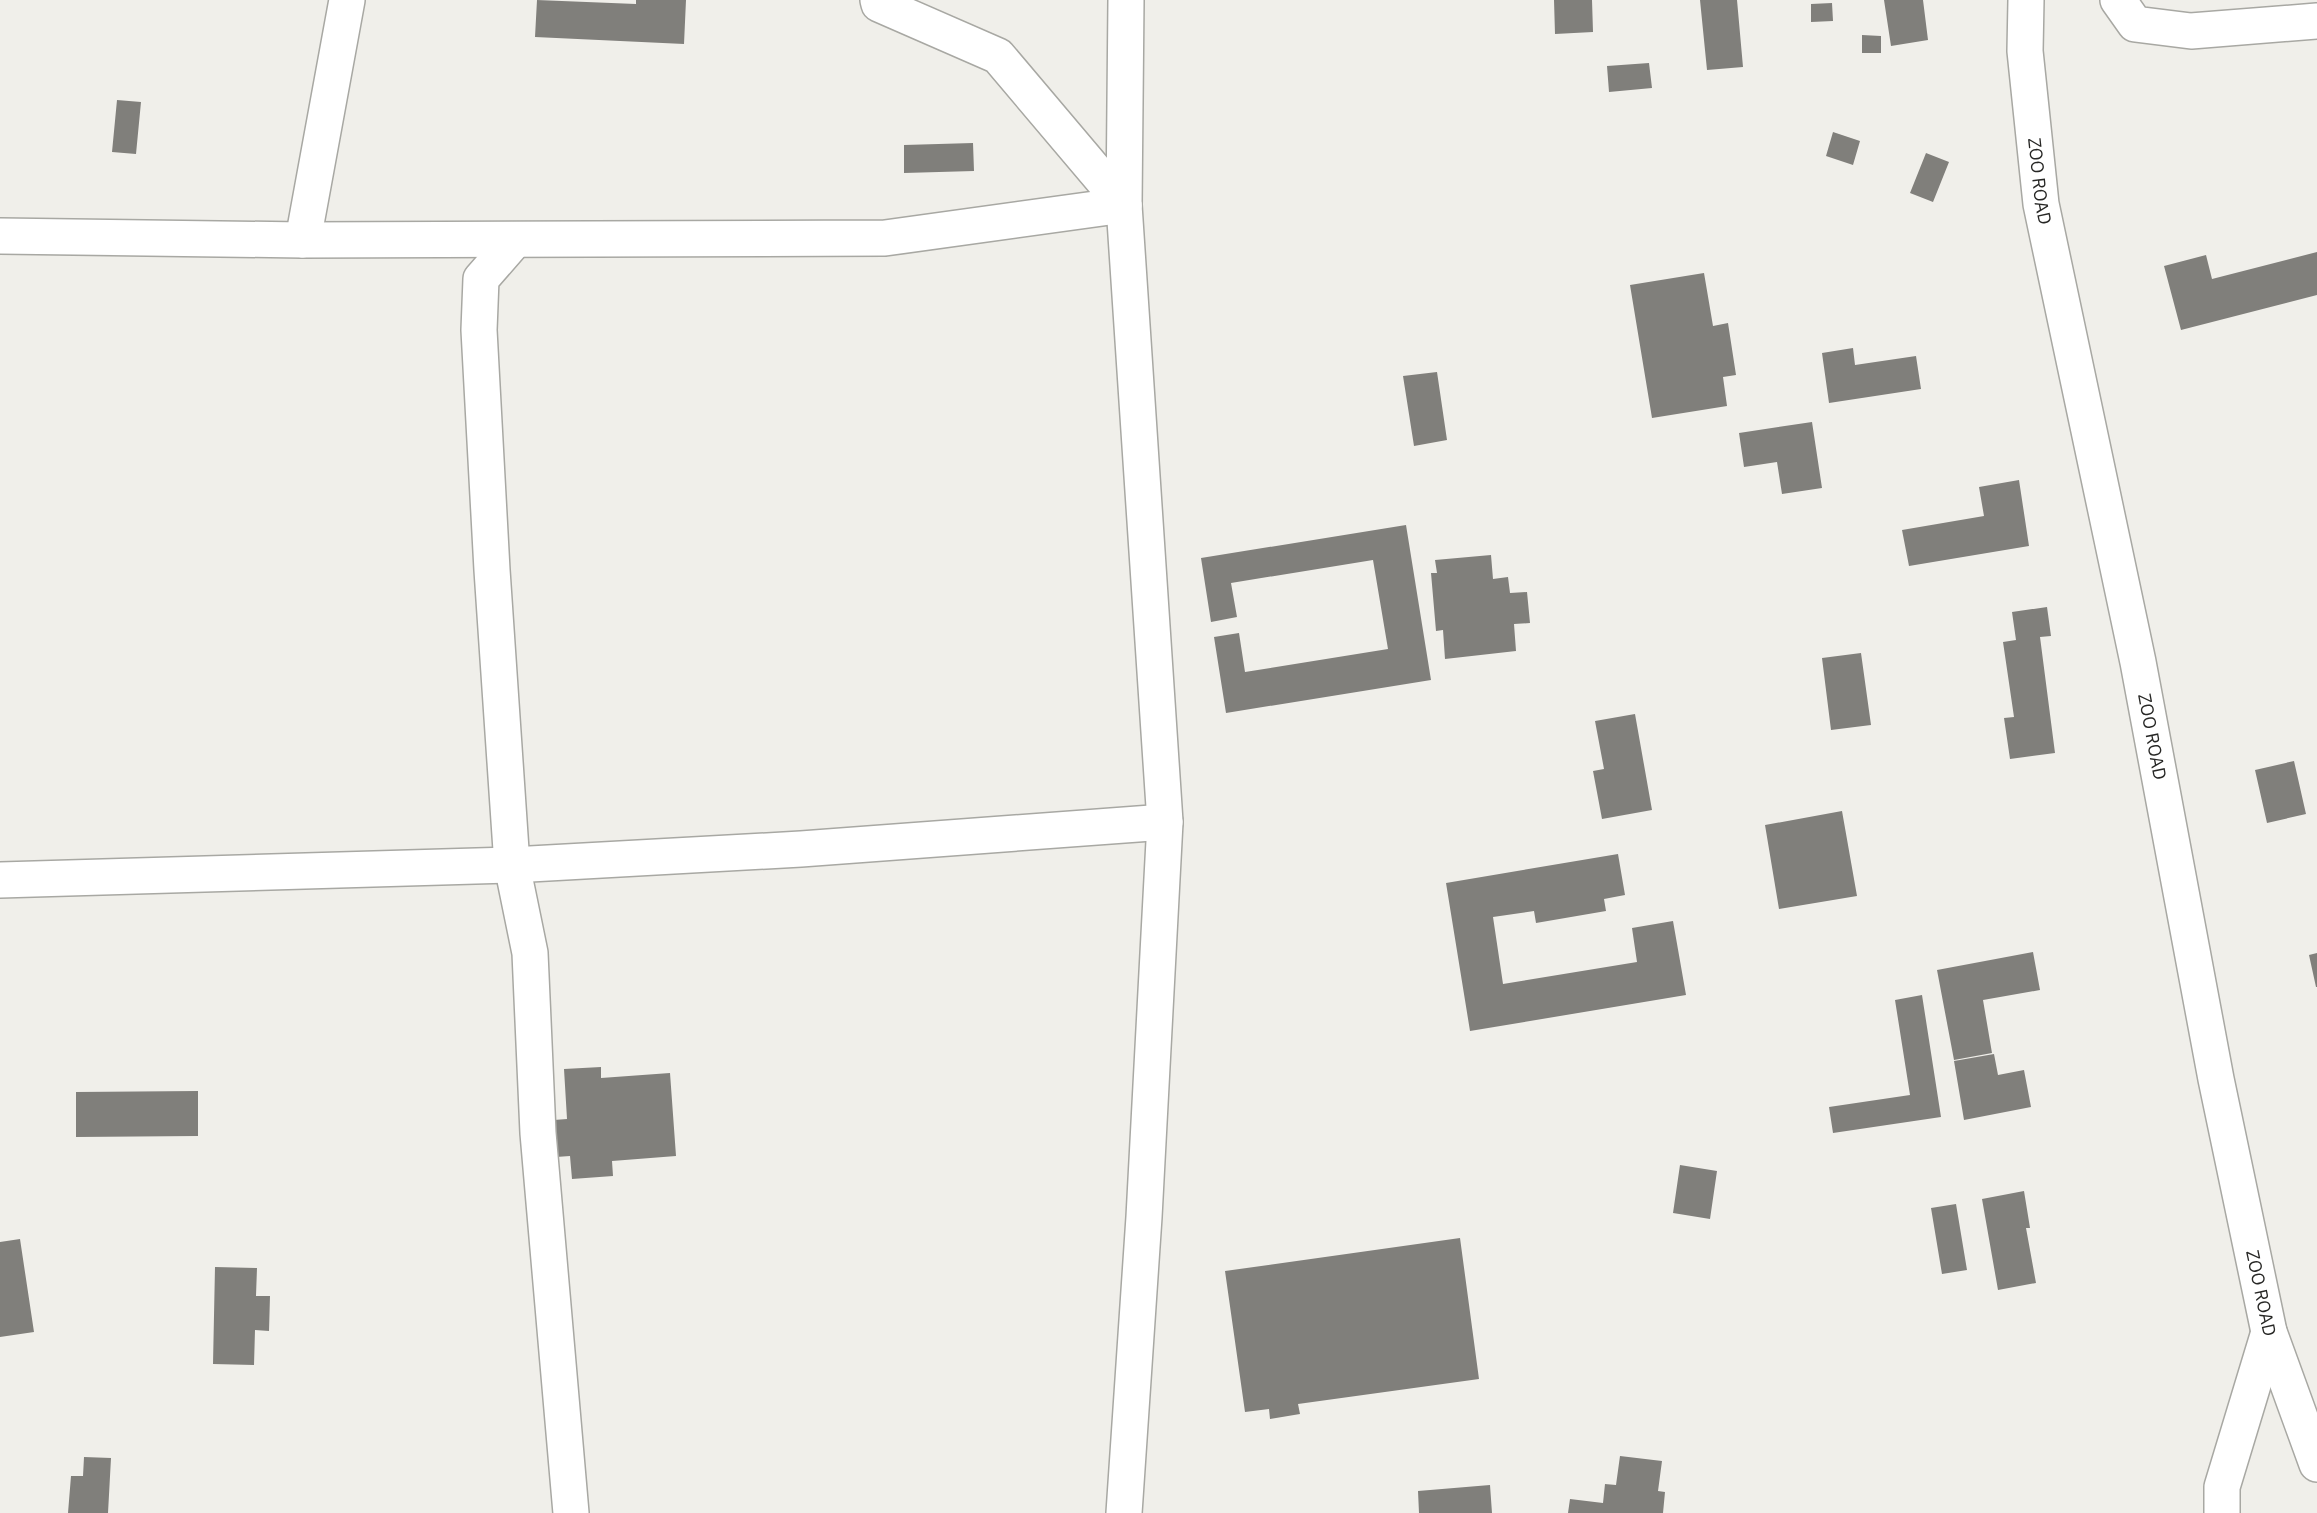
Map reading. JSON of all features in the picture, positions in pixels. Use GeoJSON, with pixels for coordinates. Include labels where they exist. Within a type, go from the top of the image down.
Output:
{"type":"FeatureCollection","features":[{"type":"Feature","properties":{"kind":"street"},"geometry":{"type":"LineString","coordinates":[[303,240],[347,0]]}},
{"type":"Feature","properties":{"kind":"street"},"geometry":{"type":"LineString","coordinates":[[878,0],[879,4],[998,56],[1124,205]]}},
{"type":"Feature","properties":{"kind":"street"},"geometry":{"type":"LineString","coordinates":[[1124,1513],[1144,1217],[1165,822],[1124,205],[1126,0]]}},
{"type":"Feature","properties":{"kind":"street","name":"ZOO ROAD"},"geometry":{"type":"LineString","coordinates":[[2026,0],[2025,51],[2041,204],[2138,662],[2216,1079],[2269,1332],[2317,1464]]}},
{"type":"Feature","properties":{"kind":"street"},"geometry":{"type":"LineString","coordinates":[[2118,0],[2135,24],[2191,31],[2317,21]]}},
{"type":"Feature","properties":{"kind":"street"},"geometry":{"type":"LineString","coordinates":[[0,236],[303,240],[884,238],[1124,205]]}},
{"type":"Feature","properties":{"kind":"street"},"geometry":{"type":"LineString","coordinates":[[515,240],[481,279],[479,330],[512,865],[530,953],[538,1133],[571,1513]]}},
{"type":"Feature","properties":{"kind":"street"},"geometry":{"type":"LineString","coordinates":[[0,880],[512,865],[801,849],[1165,822]]}},
{"type":"Feature","properties":{"kind":"street"},"geometry":{"type":"LineString","coordinates":[[2222,1513],[2222,1487],[2269,1332]]}},
{"type":"Feature","properties":{"kind":"building"},"geometry":{"type":"Polygon","coordinates":[[[537,0],[636,4],[636,0],[686,0],[684,44],[535,37],[537,0]]]}},
{"type":"Feature","properties":{"kind":"building"},"geometry":{"type":"Polygon","coordinates":[[[1554,0],[1592,0],[1593,32],[1555,34],[1554,0]]]}},
{"type":"Feature","properties":{"kind":"building"},"geometry":{"type":"Polygon","coordinates":[[[1700,0],[1737,0],[1743,67],[1707,70],[1700,0]]]}},
{"type":"Feature","properties":{"kind":"building"},"geometry":{"type":"Polygon","coordinates":[[[1884,0],[1923,0],[1928,40],[1891,46],[1884,0]]]}},
{"type":"Feature","properties":{"kind":"building"},"geometry":{"type":"Polygon","coordinates":[[[1832,3],[1833,21],[1811,22],[1811,4],[1832,3]]]}},
{"type":"Feature","properties":{"kind":"building"},"geometry":{"type":"Polygon","coordinates":[[[1862,35],[1881,36],[1881,53],[1862,53],[1862,35]]]}},
{"type":"Feature","properties":{"kind":"building"},"geometry":{"type":"Polygon","coordinates":[[[1649,63],[1652,88],[1609,92],[1607,66],[1649,63]]]}},
{"type":"Feature","properties":{"kind":"building"},"geometry":{"type":"Polygon","coordinates":[[[117,100],[141,102],[136,154],[112,152],[117,100]]]}},
{"type":"Feature","properties":{"kind":"building"},"geometry":{"type":"Polygon","coordinates":[[[1833,132],[1860,141],[1853,165],[1826,156],[1833,132]]]}},
{"type":"Feature","properties":{"kind":"building"},"geometry":{"type":"Polygon","coordinates":[[[973,143],[974,171],[904,173],[904,145],[973,143]]]}},
{"type":"Feature","properties":{"kind":"building"},"geometry":{"type":"Polygon","coordinates":[[[1926,153],[1949,162],[1933,202],[1910,193],[1926,153]]]}},
{"type":"Feature","properties":{"kind":"building"},"geometry":{"type":"Polygon","coordinates":[[[2317,252],[2317,295],[2181,330],[2164,266],[2206,255],[2212,279],[2317,252]]]}},
{"type":"Feature","properties":{"kind":"building"},"geometry":{"type":"Polygon","coordinates":[[[1704,273],[1713,326],[1728,323],[1736,375],[1723,377],[1727,406],[1652,418],[1630,285],[1704,273]]]}},
{"type":"Feature","properties":{"kind":"building"},"geometry":{"type":"Polygon","coordinates":[[[1853,348],[1855,365],[1916,356],[1921,389],[1829,403],[1822,353],[1853,348]]]}},
{"type":"Feature","properties":{"kind":"building"},"geometry":{"type":"Polygon","coordinates":[[[1437,372],[1447,440],[1414,446],[1403,376],[1437,372]]]}},
{"type":"Feature","properties":{"kind":"building"},"geometry":{"type":"Polygon","coordinates":[[[1812,422],[1822,488],[1782,494],[1777,462],[1744,467],[1739,433],[1812,422]]]}},
{"type":"Feature","properties":{"kind":"building"},"geometry":{"type":"Polygon","coordinates":[[[2019,480],[2029,546],[1909,566],[1902,530],[1984,516],[1979,487],[2019,480]]]}},
{"type":"Feature","properties":{"kind":"building"},"geometry":{"type":"Polygon","coordinates":[[[1406,525],[1431,680],[1226,713],[1214,637],[1239,633],[1245,672],[1388,649],[1373,560],[1231,583],[1237,617],[1211,622],[1201,558],[1406,525]]]}},
{"type":"Feature","properties":{"kind":"building"},"geometry":{"type":"Polygon","coordinates":[[[1491,555],[1493,579],[1508,577],[1510,593],[1527,592],[1530,623],[1514,624],[1516,651],[1445,659],[1443,630],[1436,631],[1431,573],[1437,573],[1435,560],[1491,555]]]}},
{"type":"Feature","properties":{"kind":"building"},"geometry":{"type":"Polygon","coordinates":[[[2047,607],[2051,636],[2040,637],[2055,753],[2010,759],[2004,718],[2014,717],[2003,642],[2016,640],[2012,612],[2047,607]]]}},
{"type":"Feature","properties":{"kind":"building"},"geometry":{"type":"Polygon","coordinates":[[[1861,653],[1871,725],[1831,730],[1822,658],[1861,653]]]}},
{"type":"Feature","properties":{"kind":"building"},"geometry":{"type":"Polygon","coordinates":[[[1635,714],[1652,810],[1602,819],[1593,771],[1604,769],[1595,721],[1635,714]]]}},
{"type":"Feature","properties":{"kind":"building"},"geometry":{"type":"Polygon","coordinates":[[[2294,761],[2306,814],[2267,823],[2255,770],[2294,761]]]}},
{"type":"Feature","properties":{"kind":"building"},"geometry":{"type":"Polygon","coordinates":[[[1842,811],[1857,896],[1779,909],[1765,825],[1842,811]]]}},
{"type":"Feature","properties":{"kind":"building"},"geometry":{"type":"Polygon","coordinates":[[[1618,854],[1625,895],[1604,899],[1606,911],[1536,923],[1534,911],[1493,917],[1503,984],[1637,962],[1632,928],[1673,921],[1686,995],[1470,1031],[1446,883],[1618,854]]]}},
{"type":"Feature","properties":{"kind":"building"},"geometry":{"type":"Polygon","coordinates":[[[2033,952],[2040,990],[1983,1000],[1992,1053],[1954,1060],[1937,970],[2033,952]]]}},
{"type":"Feature","properties":{"kind":"building"},"geometry":{"type":"Polygon","coordinates":[[[2317,953],[2317,987],[2316,987],[2309,955],[2317,953]]]}},
{"type":"Feature","properties":{"kind":"building"},"geometry":{"type":"Polygon","coordinates":[[[1922,995],[1941,1117],[1833,1133],[1829,1107],[1910,1095],[1895,1000],[1922,995]]]}},
{"type":"Feature","properties":{"kind":"building"},"geometry":{"type":"Polygon","coordinates":[[[1994,1054],[1998,1075],[2024,1070],[2031,1107],[1964,1120],[1954,1061],[1994,1054]]]}},
{"type":"Feature","properties":{"kind":"building"},"geometry":{"type":"Polygon","coordinates":[[[601,1067],[601,1078],[670,1073],[676,1156],[612,1161],[613,1176],[572,1179],[570,1156],[556,1157],[554,1120],[567,1119],[564,1069],[601,1067]]]}},
{"type":"Feature","properties":{"kind":"building"},"geometry":{"type":"Polygon","coordinates":[[[198,1091],[198,1136],[76,1137],[76,1092],[198,1091]]]}},
{"type":"Feature","properties":{"kind":"building"},"geometry":{"type":"Polygon","coordinates":[[[1680,1165],[1717,1171],[1710,1219],[1673,1213],[1680,1165]]]}},
{"type":"Feature","properties":{"kind":"building"},"geometry":{"type":"Polygon","coordinates":[[[2024,1191],[2030,1228],[2026,1228],[2036,1283],[1998,1290],[1982,1199],[2024,1191]]]}},
{"type":"Feature","properties":{"kind":"building"},"geometry":{"type":"Polygon","coordinates":[[[1956,1204],[1967,1270],[1942,1274],[1931,1208],[1956,1204]]]}},
{"type":"Feature","properties":{"kind":"building"},"geometry":{"type":"Polygon","coordinates":[[[1460,1238],[1479,1379],[1298,1404],[1300,1414],[1270,1419],[1269,1409],[1245,1412],[1225,1271],[1460,1238]]]}},
{"type":"Feature","properties":{"kind":"building"},"geometry":{"type":"Polygon","coordinates":[[[20,1239],[34,1332],[0,1337],[0,1242],[20,1239]]]}},
{"type":"Feature","properties":{"kind":"building"},"geometry":{"type":"Polygon","coordinates":[[[215,1267],[257,1268],[256,1296],[270,1296],[269,1331],[255,1330],[254,1365],[213,1364],[215,1267]]]}},
{"type":"Feature","properties":{"kind":"building"},"geometry":{"type":"Polygon","coordinates":[[[1620,1456],[1662,1461],[1658,1491],[1665,1492],[1663,1513],[1568,1513],[1570,1499],[1603,1503],[1605,1484],[1616,1485],[1620,1456]]]}},
{"type":"Feature","properties":{"kind":"building"},"geometry":{"type":"Polygon","coordinates":[[[84,1457],[111,1458],[108,1513],[68,1513],[71,1476],[83,1476],[84,1457]]]}},
{"type":"Feature","properties":{"kind":"building"},"geometry":{"type":"Polygon","coordinates":[[[1490,1485],[1492,1513],[1419,1513],[1418,1491],[1490,1485]]]}}]}
